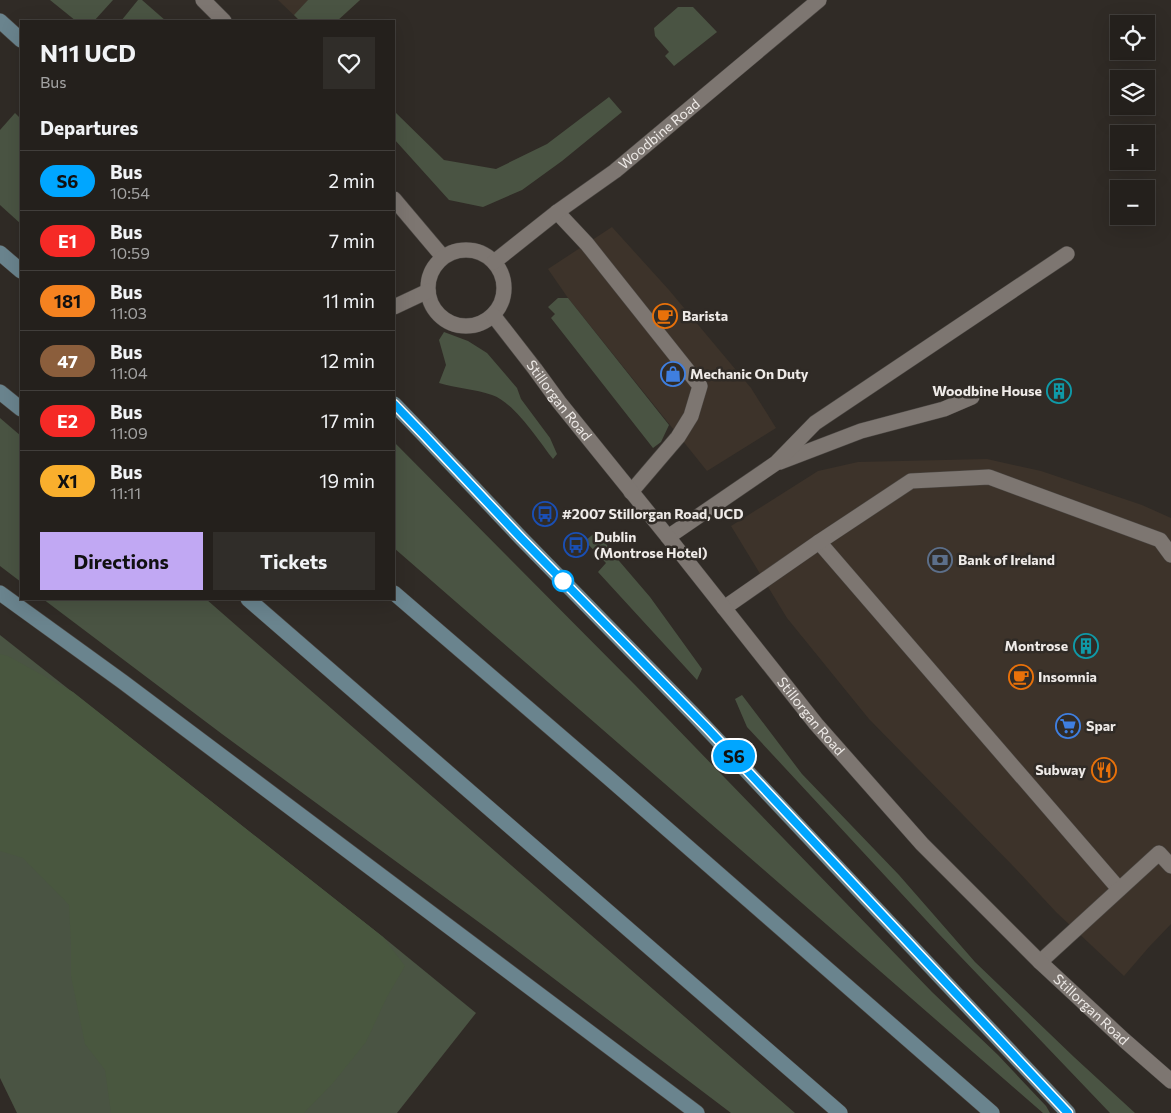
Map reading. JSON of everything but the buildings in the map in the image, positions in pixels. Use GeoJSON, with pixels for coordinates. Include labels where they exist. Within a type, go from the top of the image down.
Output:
{"type":"FeatureCollection","features":[{"type":"Feature","properties":{"kind":"main road"},"geometry":{"type":"LineString","coordinates":[[2,28],[20,39]]}},
{"type":"Feature","properties":{"kind":"main road"},"geometry":{"type":"LineString","coordinates":[[0,253],[20,270]]}},
{"type":"Feature","properties":{"kind":"main road"},"geometry":{"type":"LineString","coordinates":[[0,392],[20,408]]}},
{"type":"Feature","properties":{"kind":"main road"},"geometry":{"type":"LineString","coordinates":[[395,405],[521,538],[708,729],[1068,1113]]}},
{"type":"Feature","properties":{"kind":"main road"},"geometry":{"type":"LineString","coordinates":[[0,593],[123,682],[697,1113]]}},
{"type":"Feature","properties":{"kind":"main road"},"geometry":{"type":"LineString","coordinates":[[395,593],[992,1113]]}},
{"type":"Feature","properties":{"kind":"main road"},"geometry":{"type":"LineString","coordinates":[[249,600],[840,1113]]}},
{"type":"Feature","properties":{"kind":"street"},"geometry":{"type":"LineString","coordinates":[[203,0],[223,20]]}},
{"type":"Feature","properties":{"kind":"street","name":"Woodbine Road"},"geometry":{"type":"LineString","coordinates":[[494,262],[557,212],[615,171],[819,0]]}},
{"type":"Feature","properties":{"kind":"street"},"geometry":{"type":"LineString","coordinates":[[395,200],[443,257]]}},
{"type":"Feature","properties":{"kind":"street"},"geometry":{"type":"LineString","coordinates":[[557,212],[587,244],[700,386],[691,416],[678,437],[631,492]]}},
{"type":"Feature","properties":{"kind":"street"},"geometry":{"type":"LineString","coordinates":[[464,249],[474,251],[485,255],[494,262],[500,271],[504,283],[500,305],[483,322],[459,325],[447,321],[438,314],[431,304],[428,292],[429,277],[443,257],[464,249]]}},
{"type":"Feature","properties":{"kind":"street"},"geometry":{"type":"LineString","coordinates":[[668,537],[776,463],[814,423],[1067,254]]}},
{"type":"Feature","properties":{"kind":"street"},"geometry":{"type":"LineString","coordinates":[[395,307],[428,292]]}},
{"type":"Feature","properties":{"kind":"street","name":"Stillorgan Road"},"geometry":{"type":"LineString","coordinates":[[493,314],[558,402],[816,724],[922,844],[1040,962],[1171,1082]]}},
{"type":"Feature","properties":{"kind":"street"},"geometry":{"type":"LineString","coordinates":[[776,463],[861,431],[944,409],[972,397]]}},
{"type":"Feature","properties":{"kind":"street"},"geometry":{"type":"LineString","coordinates":[[724,608],[819,542],[911,482],[989,477],[1160,540],[1171,555]]}},
{"type":"Feature","properties":{"kind":"street"},"geometry":{"type":"LineString","coordinates":[[819,542],[1119,889]]}},
{"type":"Feature","properties":{"kind":"street"},"geometry":{"type":"LineString","coordinates":[[1040,962],[1159,853],[1171,866]]}},
{"type":"Feature","properties":{"kind":"shaded area"},"geometry":{"type":"Polygon","coordinates":[[[278,0],[360,0],[338,20],[299,20],[278,0]]]}},
{"type":"Feature","properties":{"kind":"shaded area"},"geometry":{"type":"Polygon","coordinates":[[[612,227],[669,290],[751,388],[776,428],[707,471],[568,298],[548,269],[612,227]]]}},
{"type":"Feature","properties":{"kind":"shaded area"},"geometry":{"type":"Polygon","coordinates":[[[987,459],[1041,471],[1142,505],[1171,518],[1171,924],[1124,976],[1056,912],[869,719],[787,618],[731,526],[818,471],[858,462],[987,459]]]}},
{"type":"Feature","properties":{"kind":"green space"},"geometry":{"type":"Polygon","coordinates":[[[50,0],[113,0],[95,20],[75,20],[50,0]]]}},
{"type":"Feature","properties":{"kind":"green space"},"geometry":{"type":"Polygon","coordinates":[[[138,0],[142,0],[165,20],[122,20],[138,0]]]}},
{"type":"Feature","properties":{"kind":"green space"},"geometry":{"type":"Polygon","coordinates":[[[308,0],[360,0],[338,20],[299,20],[294,15],[308,0]]]}},
{"type":"Feature","properties":{"kind":"green space"},"geometry":{"type":"Polygon","coordinates":[[[678,7],[693,7],[717,32],[674,66],[665,56],[669,52],[655,36],[654,28],[678,7]]]}},
{"type":"Feature","properties":{"kind":"green space"},"geometry":{"type":"Polygon","coordinates":[[[609,97],[622,112],[562,161],[522,190],[483,207],[449,200],[395,140],[395,112],[444,160],[496,169],[547,144],[609,97]]]}},
{"type":"Feature","properties":{"kind":"green space"},"geometry":{"type":"Polygon","coordinates":[[[15,113],[20,118],[20,223],[0,205],[0,130],[15,113]]]}},
{"type":"Feature","properties":{"kind":"green space"},"geometry":{"type":"Polygon","coordinates":[[[558,298],[568,298],[669,425],[661,442],[653,448],[551,318],[555,314],[548,307],[558,298]]]}},
{"type":"Feature","properties":{"kind":"green space"},"geometry":{"type":"Polygon","coordinates":[[[444,332],[468,341],[487,353],[517,388],[521,399],[550,438],[557,454],[553,459],[526,423],[509,405],[500,399],[486,393],[439,383],[446,365],[439,340],[444,332]]]}},
{"type":"Feature","properties":{"kind":"green space"},"geometry":{"type":"Polygon","coordinates":[[[0,418],[20,435],[20,581],[0,566],[0,418]]]}},
{"type":"Feature","properties":{"kind":"green space"},"geometry":{"type":"Polygon","coordinates":[[[395,443],[636,686],[932,992],[998,1055],[1046,1106],[1050,1113],[1043,1113],[395,549],[395,443]]]}},
{"type":"Feature","properties":{"kind":"green space"},"geometry":{"type":"Polygon","coordinates":[[[597,531],[614,555],[650,597],[702,669],[697,680],[598,572],[606,563],[585,541],[597,531]]]}},
{"type":"Feature","properties":{"kind":"green space"},"geometry":{"type":"Polygon","coordinates":[[[44,600],[207,600],[795,1113],[731,1113],[495,934],[222,734],[44,600]]]}},
{"type":"Feature","properties":{"kind":"green space"},"geometry":{"type":"Polygon","coordinates":[[[0,635],[383,937],[476,1013],[397,1113],[17,1113],[0,1078],[0,635]]]}},
{"type":"Feature","properties":{"kind":"green space"},"geometry":{"type":"Polygon","coordinates":[[[0,654],[8,656],[73,692],[383,937],[405,966],[387,997],[366,1042],[333,1083],[304,1113],[111,1113],[105,1070],[85,1044],[71,976],[69,905],[23,858],[0,851],[0,654]]]}},
{"type":"Feature","properties":{"kind":"green space"},"geometry":{"type":"Polygon","coordinates":[[[742,695],[802,774],[899,875],[975,962],[1135,1113],[1110,1113],[938,933],[747,727],[735,699],[742,695]]]}},
{"type":"Feature","properties":{"kind":"bus line","name":"S6"},"geometry":{"type":"LineString","coordinates":[[395,405],[521,538],[708,729],[1068,1113]]}},
{"type":"Feature","properties":{"kind":"place","name":"Barista"},"geometry":{"type":"Point","coordinates":[665,316]}},
{"type":"Feature","properties":{"kind":"place","name":"Mechanic On Duty"},"geometry":{"type":"Point","coordinates":[673,374]}},
{"type":"Feature","properties":{"kind":"place","name":"Woodbine House"},"geometry":{"type":"Point","coordinates":[1059,391]}},
{"type":"Feature","properties":{"kind":"place","name":"#2007 Stillorgan Road, UCD"},"geometry":{"type":"Point","coordinates":[545,514]}},
{"type":"Feature","properties":{"kind":"place","name":"Dublin (Montrose Hotel)"},"geometry":{"type":"Point","coordinates":[576,545]}},
{"type":"Feature","properties":{"kind":"place","name":"Bank of Ireland"},"geometry":{"type":"Point","coordinates":[940,560]}},
{"type":"Feature","properties":{"kind":"place","name":"Montrose"},"geometry":{"type":"Point","coordinates":[1086,646]}},
{"type":"Feature","properties":{"kind":"place","name":"Insomnia"},"geometry":{"type":"Point","coordinates":[1021,677]}},
{"type":"Feature","properties":{"kind":"place","name":"Spar"},"geometry":{"type":"Point","coordinates":[1068,726]}},
{"type":"Feature","properties":{"kind":"place","name":"Subway"},"geometry":{"type":"Point","coordinates":[1104,770]}}]}
